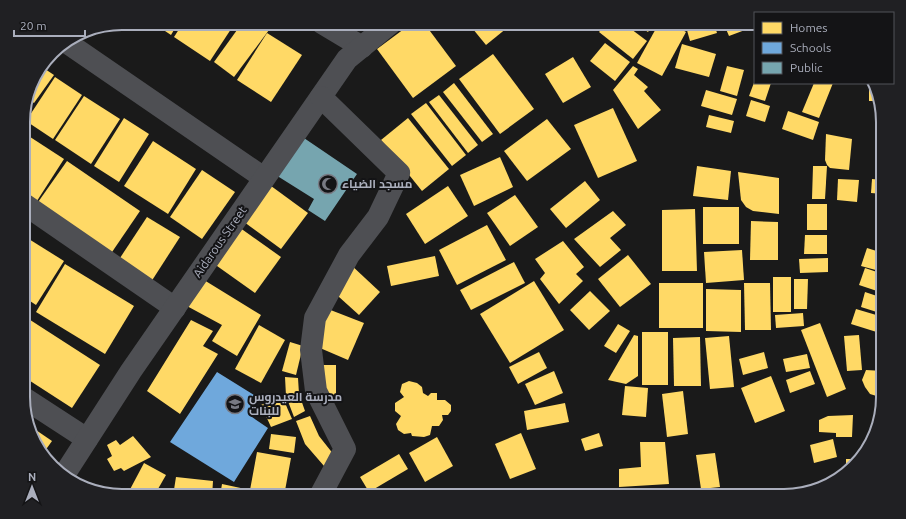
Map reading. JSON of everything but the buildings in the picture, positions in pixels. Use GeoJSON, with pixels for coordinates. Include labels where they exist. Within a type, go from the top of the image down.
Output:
{"type":"FeatureCollection","features":[{"type":"Feature","properties":{"kind":"street"},"geometry":{"type":"LineString","coordinates":[[334,30],[362,47]]}},
{"type":"Feature","properties":{"kind":"street","name":"Aidarous Street"},"geometry":{"type":"LineString","coordinates":[[67,471],[131,371],[346,59],[383,30]]}},
{"type":"Feature","properties":{"kind":"street"},"geometry":{"type":"LineString","coordinates":[[71,45],[264,178]]}},
{"type":"Feature","properties":{"kind":"street"},"geometry":{"type":"LineString","coordinates":[[321,97],[399,173],[378,217],[349,256],[315,318],[311,350],[316,391],[345,449],[324,489]]}},
{"type":"Feature","properties":{"kind":"street"},"geometry":{"type":"LineString","coordinates":[[30,208],[174,308]]}},
{"type":"Feature","properties":{"kind":"street"},"geometry":{"type":"LineString","coordinates":[[30,402],[87,439]]}},
{"type":"Feature","properties":{"kind":"place","name":"مسجد الضياء"},"geometry":{"type":"Point","coordinates":[328,184]}},
{"type":"Feature","properties":{"kind":"place","name":"مدرسة العيدروس للبنات"},"geometry":{"type":"Point","coordinates":[235,404]}}]}
